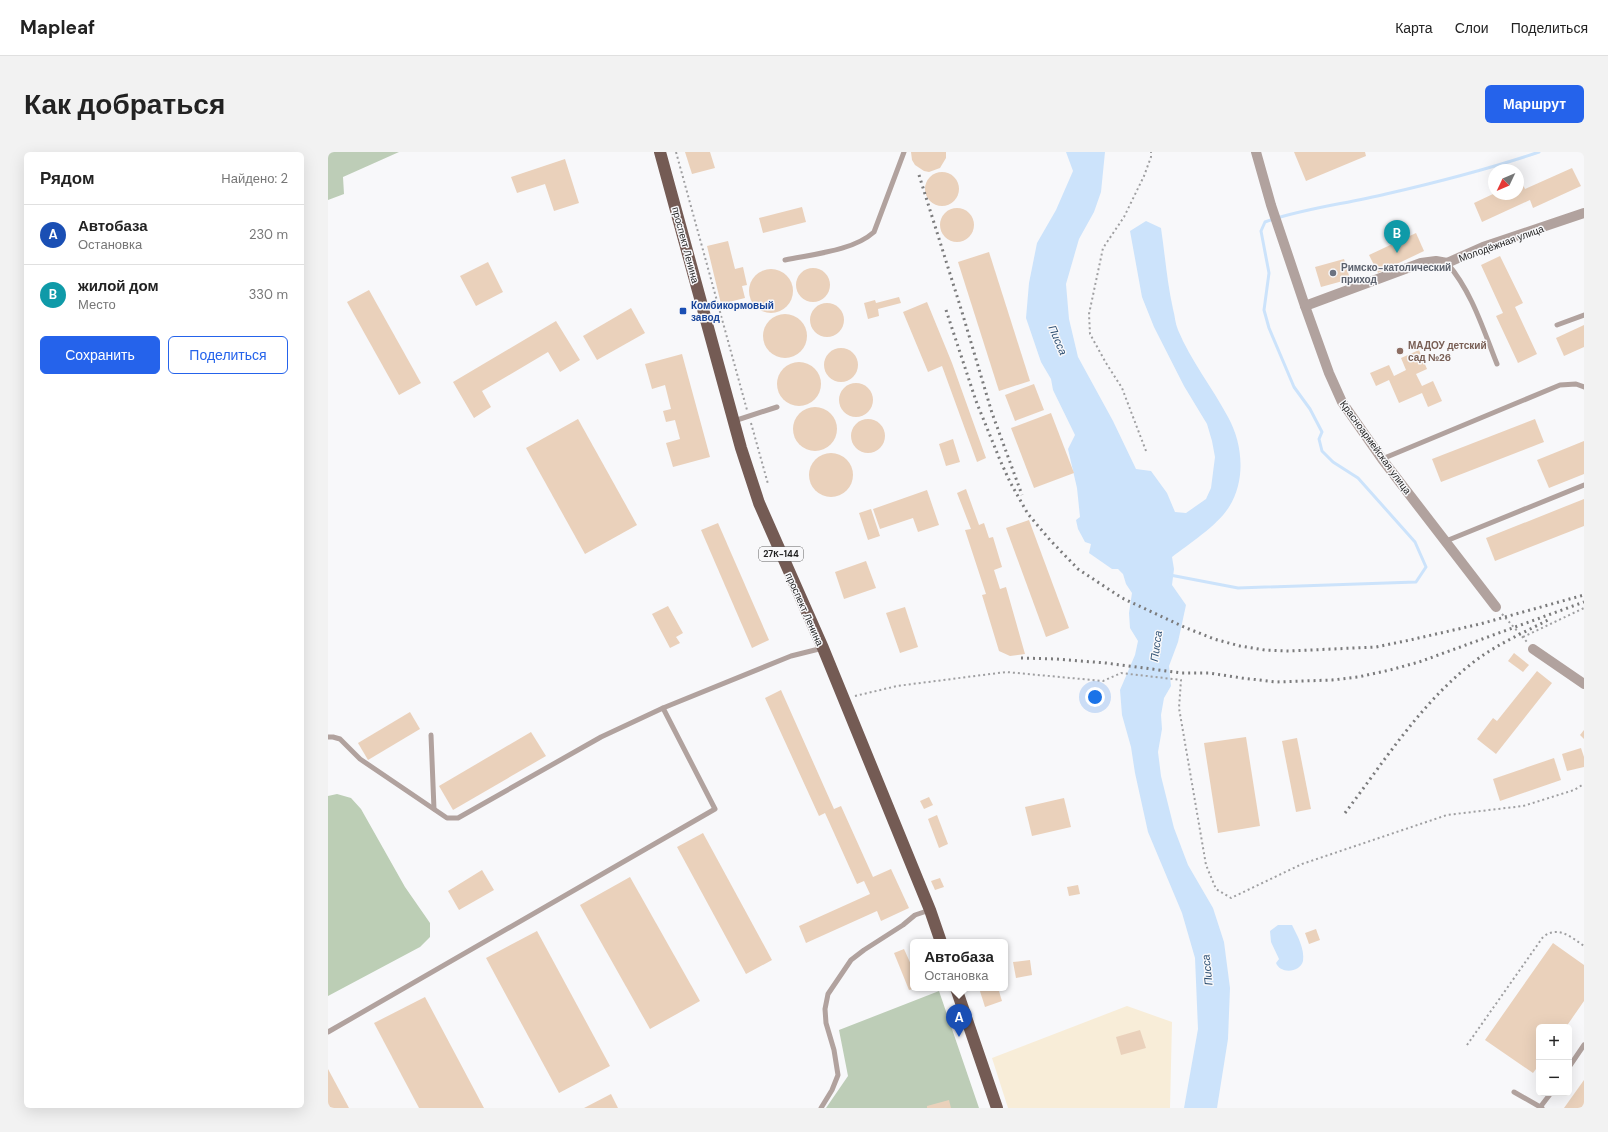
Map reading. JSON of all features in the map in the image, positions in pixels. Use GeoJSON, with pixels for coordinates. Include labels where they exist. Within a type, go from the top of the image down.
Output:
{"type":"FeatureCollection","features":[{"type":"Feature","properties":{"kind":"main road","name":"проспект Ленина"},"geometry":{"type":"LineString","coordinates":[[660,152],[734,421],[759,503],[844,698],[930,910],[940,939]]}},
{"type":"Feature","properties":{"kind":"main road"},"geometry":{"type":"LineString","coordinates":[[957,991],[997,1108]]}},
{"type":"Feature","properties":{"kind":"street","name":"Красноармейская улица"},"geometry":{"type":"LineString","coordinates":[[1256,152],[1271,205],[1305,306],[1329,373],[1342,402],[1382,458],[1496,607]]}},
{"type":"Feature","properties":{"kind":"street","name":"Молодёжная улица"},"geometry":{"type":"LineString","coordinates":[[1305,306],[1421,263],[1447,263],[1483,247],[1583,216]]}},
{"type":"Feature","properties":{"kind":"street"},"geometry":{"type":"LineString","coordinates":[[1533,649],[1584,684]]}},
{"type":"Feature","properties":{"kind":"lane"},"geometry":{"type":"LineString","coordinates":[[785,260],[843,248],[867,238],[874,232],[904,152]]}},
{"type":"Feature","properties":{"kind":"lane"},"geometry":{"type":"LineString","coordinates":[[1447,263],[1457,274],[1471,297],[1497,364]]}},
{"type":"Feature","properties":{"kind":"lane"},"geometry":{"type":"LineString","coordinates":[[1557,325],[1584,315]]}},
{"type":"Feature","properties":{"kind":"lane"},"geometry":{"type":"LineString","coordinates":[[1382,458],[1560,385],[1576,384],[1584,386]]}},
{"type":"Feature","properties":{"kind":"lane"},"geometry":{"type":"LineString","coordinates":[[734,421],[777,407]]}},
{"type":"Feature","properties":{"kind":"lane"},"geometry":{"type":"LineString","coordinates":[[1446,542],[1584,486]]}},
{"type":"Feature","properties":{"kind":"lane"},"geometry":{"type":"LineString","coordinates":[[328,737],[340,739],[360,759],[446,818],[458,818],[600,737],[663,708],[791,656],[823,648]]}},
{"type":"Feature","properties":{"kind":"lane"},"geometry":{"type":"LineString","coordinates":[[328,1032],[715,809],[663,708]]}},
{"type":"Feature","properties":{"kind":"lane"},"geometry":{"type":"LineString","coordinates":[[431,735],[434,809]]}},
{"type":"Feature","properties":{"kind":"lane"},"geometry":{"type":"LineString","coordinates":[[821,1108],[832,1090],[838,1076],[834,1050],[826,1023],[825,1009],[828,994],[851,960],[864,950],[903,926],[915,915],[930,910]]}},
{"type":"Feature","properties":{"kind":"lane"},"geometry":{"type":"LineString","coordinates":[[1572,1062],[1584,1045]]}},
{"type":"Feature","properties":{"kind":"lane"},"geometry":{"type":"LineString","coordinates":[[1514,1092],[1542,1107],[1549,1096]]}},
{"type":"Feature","properties":{"kind":"path"},"geometry":{"type":"LineString","coordinates":[[676,152],[768,484]]}},
{"type":"Feature","properties":{"kind":"path"},"geometry":{"type":"LineString","coordinates":[[1146,451],[1122,388],[1090,334],[1090,314],[1103,248],[1124,217],[1144,176],[1152,156],[1151,152]]}},
{"type":"Feature","properties":{"kind":"path"},"geometry":{"type":"LineString","coordinates":[[1496,607],[1533,649]]}},
{"type":"Feature","properties":{"kind":"path"},"geometry":{"type":"LineString","coordinates":[[1523,637],[1584,608]]}},
{"type":"Feature","properties":{"kind":"path"},"geometry":{"type":"LineString","coordinates":[[844,698],[897,686],[1006,672],[1103,681],[1121,673],[1181,680],[1179,708],[1206,865],[1216,889],[1231,898],[1302,864],[1447,815],[1523,806],[1574,790],[1584,784]]}},
{"type":"Feature","properties":{"kind":"path"},"geometry":{"type":"LineString","coordinates":[[1467,1045],[1543,937],[1548,933],[1556,931],[1564,933],[1584,946]]}},
{"type":"Feature","properties":{"kind":"shaded area"},"geometry":{"type":"Polygon","coordinates":[[[1127,1006],[1172,1022],[1170,1108],[1008,1108],[992,1058],[1127,1006]]]}},
{"type":"Feature","properties":{"kind":"green space"},"geometry":{"type":"Polygon","coordinates":[[[328,152],[399,152],[343,177],[344,194],[328,200],[328,152]]]}},
{"type":"Feature","properties":{"kind":"green space"},"geometry":{"type":"Polygon","coordinates":[[[337,794],[351,798],[361,809],[405,887],[430,923],[430,937],[420,947],[328,996],[328,796],[337,794]]]}},
{"type":"Feature","properties":{"kind":"green space"},"geometry":{"type":"Polygon","coordinates":[[[939,991],[979,1108],[826,1108],[848,1076],[839,1030],[939,991]]]}},
{"type":"Feature","properties":{"kind":"water","name":"Писса"},"geometry":{"type":"Polygon","coordinates":[[[1066,152],[1105,152],[1101,192],[1094,212],[1079,239],[1066,284],[1069,319],[1078,357],[1113,421],[1136,469],[1151,471],[1167,493],[1175,512],[1186,513],[1206,499],[1211,488],[1215,457],[1207,424],[1184,386],[1154,327],[1142,297],[1130,231],[1146,221],[1161,228],[1169,289],[1178,330],[1189,352],[1228,417],[1237,439],[1239,450],[1240,474],[1238,485],[1229,507],[1218,521],[1172,557],[1174,569],[1172,585],[1186,605],[1178,642],[1169,666],[1171,686],[1164,698],[1161,715],[1162,729],[1158,752],[1161,776],[1174,828],[1188,865],[1213,908],[1224,942],[1230,988],[1228,1039],[1217,1108],[1184,1108],[1198,1029],[1195,958],[1182,913],[1148,832],[1131,747],[1122,715],[1120,690],[1135,655],[1138,641],[1130,628],[1129,613],[1132,593],[1126,584],[1123,574],[1118,569],[1112,569],[1089,553],[1091,544],[1085,542],[1078,529],[1076,520],[1080,517],[1077,488],[1068,449],[1075,435],[1053,390],[1051,379],[1041,362],[1026,318],[1029,283],[1037,243],[1056,210],[1073,171],[1066,152]]]}},
{"type":"Feature","properties":{"kind":"water"},"geometry":{"type":"Polygon","coordinates":[[[1278,925],[1292,925],[1300,942],[1303,952],[1303,961],[1298,968],[1294,970],[1290,971],[1281,969],[1276,963],[1279,959],[1271,942],[1270,931],[1278,925]]]}},
{"type":"Feature","properties":{"kind":"building"},"geometry":{"type":"Polygon","coordinates":[[[685,152],[710,152],[715,168],[692,174],[685,152]]]}},
{"type":"Feature","properties":{"kind":"building"},"geometry":{"type":"Polygon","coordinates":[[[911,152],[946,152],[946,158],[940,168],[929,172],[924,171],[915,165],[912,160],[911,152]]]}},
{"type":"Feature","properties":{"kind":"building"},"geometry":{"type":"Polygon","coordinates":[[[1294,152],[1365,152],[1366,156],[1306,181],[1294,152]]]}},
{"type":"Feature","properties":{"kind":"building"},"geometry":{"type":"Polygon","coordinates":[[[565,159],[579,203],[554,211],[545,184],[517,193],[511,177],[565,159]]]}},
{"type":"Feature","properties":{"kind":"building"},"geometry":{"type":"Polygon","coordinates":[[[1572,168],[1581,186],[1533,208],[1530,200],[1482,222],[1474,203],[1488,196],[1488,200],[1524,200],[1524,187],[1525,189],[1572,168]]]}},
{"type":"Feature","properties":{"kind":"building"},"geometry":{"type":"Polygon","coordinates":[[[939,172],[945,172],[949,173],[956,179],[959,189],[958,196],[952,203],[945,206],[939,206],[935,205],[928,199],[925,192],[925,186],[926,182],[932,175],[939,172]]]}},
{"type":"Feature","properties":{"kind":"building"},"geometry":{"type":"Polygon","coordinates":[[[802,207],[806,222],[763,233],[759,218],[802,207]]]}},
{"type":"Feature","properties":{"kind":"building"},"geometry":{"type":"Polygon","coordinates":[[[954,208],[960,208],[964,209],[971,215],[974,225],[973,232],[967,239],[960,242],[954,242],[950,241],[943,235],[940,228],[940,222],[941,218],[947,211],[954,208]]]}},
{"type":"Feature","properties":{"kind":"building"},"geometry":{"type":"Polygon","coordinates":[[[1416,233],[1424,251],[1378,273],[1369,255],[1416,233]]]}},
{"type":"Feature","properties":{"kind":"building"},"geometry":{"type":"Polygon","coordinates":[[[728,241],[735,269],[743,267],[747,285],[742,286],[745,298],[721,304],[707,246],[728,241]]]}},
{"type":"Feature","properties":{"kind":"building"},"geometry":{"type":"Polygon","coordinates":[[[989,252],[1030,381],[999,391],[958,262],[989,252]]]}},
{"type":"Feature","properties":{"kind":"building"},"geometry":{"type":"Polygon","coordinates":[[[1500,256],[1523,303],[1515,307],[1537,354],[1518,363],[1496,316],[1503,313],[1481,265],[1500,256]]]}},
{"type":"Feature","properties":{"kind":"building","name":"Римско-католический приход"},"geometry":{"type":"Polygon","coordinates":[[[1344,259],[1350,279],[1321,287],[1315,267],[1344,259]]]}},
{"type":"Feature","properties":{"kind":"building"},"geometry":{"type":"Polygon","coordinates":[[[488,262],[503,292],[476,306],[460,276],[488,262]]]}},
{"type":"Feature","properties":{"kind":"building"},"geometry":{"type":"Polygon","coordinates":[[[810,268],[816,268],[825,273],[829,279],[829,291],[825,297],[816,302],[810,302],[801,297],[796,288],[796,282],[801,273],[810,268]]]}},
{"type":"Feature","properties":{"kind":"building"},"geometry":{"type":"Polygon","coordinates":[[[767,269],[775,269],[787,275],[793,287],[793,295],[787,307],[775,313],[767,313],[755,307],[749,295],[749,287],[755,275],[767,269]]]}},
{"type":"Feature","properties":{"kind":"building"},"geometry":{"type":"Polygon","coordinates":[[[369,290],[421,383],[399,395],[347,302],[369,290]]]}},
{"type":"Feature","properties":{"kind":"building"},"geometry":{"type":"Polygon","coordinates":[[[899,297],[901,303],[878,309],[879,316],[868,319],[864,303],[875,300],[876,303],[899,297]]]}},
{"type":"Feature","properties":{"kind":"building"},"geometry":{"type":"Polygon","coordinates":[[[927,302],[952,363],[986,458],[977,462],[942,366],[928,372],[903,312],[927,302]]]}},
{"type":"Feature","properties":{"kind":"building"},"geometry":{"type":"Polygon","coordinates":[[[824,303],[830,303],[839,308],[843,314],[843,326],[839,332],[830,337],[824,337],[815,332],[810,323],[810,317],[815,308],[824,303]]]}},
{"type":"Feature","properties":{"kind":"building"},"geometry":{"type":"Polygon","coordinates":[[[631,308],[645,333],[597,360],[583,336],[631,308]]]}},
{"type":"Feature","properties":{"kind":"building"},"geometry":{"type":"Polygon","coordinates":[[[781,314],[789,314],[801,320],[807,332],[807,340],[801,352],[789,358],[781,358],[769,352],[763,340],[763,332],[769,320],[781,314]]]}},
{"type":"Feature","properties":{"kind":"building"},"geometry":{"type":"Polygon","coordinates":[[[556,321],[580,360],[560,372],[548,352],[482,391],[491,407],[474,418],[453,382],[556,321]]]}},
{"type":"Feature","properties":{"kind":"building"},"geometry":{"type":"Polygon","coordinates":[[[1584,325],[1584,347],[1564,356],[1556,338],[1584,325]]]}},
{"type":"Feature","properties":{"kind":"building"},"geometry":{"type":"Polygon","coordinates":[[[838,348],[844,348],[853,353],[857,359],[857,371],[853,377],[844,382],[838,382],[829,377],[824,368],[824,362],[829,353],[838,348]]]}},
{"type":"Feature","properties":{"kind":"building"},"geometry":{"type":"Polygon","coordinates":[[[1419,350],[1427,369],[1416,374],[1422,386],[1433,381],[1442,401],[1428,407],[1422,393],[1399,403],[1389,380],[1376,386],[1370,373],[1389,365],[1394,376],[1406,370],[1401,358],[1419,350]]]}},
{"type":"Feature","properties":{"kind":"building"},"geometry":{"type":"Polygon","coordinates":[[[682,354],[710,457],[673,467],[666,443],[680,439],[675,420],[666,422],[663,411],[671,409],[665,385],[652,389],[645,364],[682,354]]]}},
{"type":"Feature","properties":{"kind":"building"},"geometry":{"type":"Polygon","coordinates":[[[795,362],[803,362],[815,368],[821,380],[821,388],[815,400],[803,406],[795,406],[783,400],[777,388],[777,380],[783,368],[795,362]]]}},
{"type":"Feature","properties":{"kind":"building"},"geometry":{"type":"Polygon","coordinates":[[[853,383],[859,383],[868,388],[872,394],[872,406],[868,412],[859,417],[853,417],[844,412],[839,403],[839,397],[844,388],[853,383]]]}},
{"type":"Feature","properties":{"kind":"building"},"geometry":{"type":"Polygon","coordinates":[[[1034,384],[1044,410],[1015,421],[1005,395],[1034,384]]]}},
{"type":"Feature","properties":{"kind":"building"},"geometry":{"type":"Polygon","coordinates":[[[811,407],[819,407],[831,413],[837,425],[837,433],[831,445],[819,451],[811,451],[799,445],[793,433],[793,425],[799,413],[811,407]]]}},
{"type":"Feature","properties":{"kind":"building"},"geometry":{"type":"Polygon","coordinates":[[[1051,413],[1074,473],[1034,488],[1011,428],[1051,413]]]}},
{"type":"Feature","properties":{"kind":"building"},"geometry":{"type":"Polygon","coordinates":[[[578,419],[637,525],[585,554],[526,448],[578,419]]]}},
{"type":"Feature","properties":{"kind":"building"},"geometry":{"type":"Polygon","coordinates":[[[865,419],[871,419],[880,424],[884,430],[884,442],[880,448],[871,453],[865,453],[856,448],[851,439],[851,433],[856,424],[865,419]]]}},
{"type":"Feature","properties":{"kind":"building"},"geometry":{"type":"Polygon","coordinates":[[[1535,419],[1544,442],[1441,482],[1432,459],[1535,419]]]}},
{"type":"Feature","properties":{"kind":"building"},"geometry":{"type":"Polygon","coordinates":[[[953,439],[960,462],[946,466],[939,444],[953,439]]]}},
{"type":"Feature","properties":{"kind":"building"},"geometry":{"type":"Polygon","coordinates":[[[1584,441],[1584,474],[1549,488],[1537,460],[1584,441]]]}},
{"type":"Feature","properties":{"kind":"building"},"geometry":{"type":"Polygon","coordinates":[[[827,453],[835,453],[847,459],[853,471],[853,479],[847,491],[835,497],[827,497],[815,491],[809,479],[809,471],[815,459],[827,453]]]}},
{"type":"Feature","properties":{"kind":"building"},"geometry":{"type":"Polygon","coordinates":[[[966,489],[979,525],[984,523],[989,538],[993,537],[1002,567],[994,570],[1000,589],[1006,587],[1025,654],[1010,656],[999,651],[982,595],[986,594],[965,530],[971,529],[957,493],[966,489]]]}},
{"type":"Feature","properties":{"kind":"building"},"geometry":{"type":"Polygon","coordinates":[[[927,490],[939,525],[918,532],[913,518],[880,529],[873,509],[927,490]]]}},
{"type":"Feature","properties":{"kind":"building"},"geometry":{"type":"Polygon","coordinates":[[[1584,499],[1584,526],[1495,561],[1486,538],[1584,499]]]}},
{"type":"Feature","properties":{"kind":"building"},"geometry":{"type":"Polygon","coordinates":[[[871,509],[880,536],[868,540],[859,513],[871,509]]]}},
{"type":"Feature","properties":{"kind":"building"},"geometry":{"type":"Polygon","coordinates":[[[1029,520],[1069,628],[1046,637],[1006,528],[1029,520]]]}},
{"type":"Feature","properties":{"kind":"building"},"geometry":{"type":"Polygon","coordinates":[[[718,523],[769,640],[752,648],[701,530],[718,523]]]}},
{"type":"Feature","properties":{"kind":"building"},"geometry":{"type":"Polygon","coordinates":[[[866,561],[876,588],[844,599],[835,572],[866,561]]]}},
{"type":"Feature","properties":{"kind":"building"},"geometry":{"type":"Polygon","coordinates":[[[668,606],[683,633],[676,637],[680,643],[670,648],[652,614],[668,606]]]}},
{"type":"Feature","properties":{"kind":"building"},"geometry":{"type":"Polygon","coordinates":[[[905,607],[918,647],[900,653],[886,613],[905,607]]]}},
{"type":"Feature","properties":{"kind":"building"},"geometry":{"type":"Polygon","coordinates":[[[1514,653],[1529,665],[1523,672],[1508,661],[1514,653]]]}},
{"type":"Feature","properties":{"kind":"building"},"geometry":{"type":"Polygon","coordinates":[[[1537,671],[1552,683],[1496,754],[1477,739],[1493,718],[1497,721],[1537,671]]]}},
{"type":"Feature","properties":{"kind":"building"},"geometry":{"type":"Polygon","coordinates":[[[781,690],[834,809],[841,806],[873,877],[891,869],[909,908],[881,921],[877,911],[806,943],[799,926],[870,894],[864,881],[857,884],[825,813],[819,816],[765,698],[781,690]]]}},
{"type":"Feature","properties":{"kind":"building"},"geometry":{"type":"Polygon","coordinates":[[[410,712],[420,729],[368,760],[358,743],[410,712]]]}},
{"type":"Feature","properties":{"kind":"building"},"geometry":{"type":"Polygon","coordinates":[[[1584,730],[1584,739],[1580,735],[1584,730]]]}},
{"type":"Feature","properties":{"kind":"building"},"geometry":{"type":"Polygon","coordinates":[[[531,732],[546,756],[453,810],[439,786],[531,732]]]}},
{"type":"Feature","properties":{"kind":"building"},"geometry":{"type":"Polygon","coordinates":[[[1246,737],[1260,826],[1218,833],[1204,743],[1246,737]]]}},
{"type":"Feature","properties":{"kind":"building"},"geometry":{"type":"Polygon","coordinates":[[[1297,738],[1311,809],[1296,812],[1282,741],[1297,738]]]}},
{"type":"Feature","properties":{"kind":"building"},"geometry":{"type":"Polygon","coordinates":[[[1581,748],[1584,757],[1584,767],[1567,771],[1562,754],[1581,748]]]}},
{"type":"Feature","properties":{"kind":"building"},"geometry":{"type":"Polygon","coordinates":[[[1554,758],[1561,780],[1500,801],[1493,779],[1554,758]]]}},
{"type":"Feature","properties":{"kind":"building"},"geometry":{"type":"Polygon","coordinates":[[[929,797],[933,805],[924,809],[920,801],[929,797]]]}},
{"type":"Feature","properties":{"kind":"building"},"geometry":{"type":"Polygon","coordinates":[[[1064,798],[1071,827],[1032,836],[1025,807],[1064,798]]]}},
{"type":"Feature","properties":{"kind":"building"},"geometry":{"type":"Polygon","coordinates":[[[937,815],[948,844],[939,848],[928,819],[937,815]]]}},
{"type":"Feature","properties":{"kind":"building"},"geometry":{"type":"Polygon","coordinates":[[[703,833],[772,960],[746,974],[677,847],[703,833]]]}},
{"type":"Feature","properties":{"kind":"building"},"geometry":{"type":"Polygon","coordinates":[[[482,870],[494,890],[459,910],[448,891],[482,870]]]}},
{"type":"Feature","properties":{"kind":"building"},"geometry":{"type":"Polygon","coordinates":[[[630,877],[700,1001],[650,1029],[580,905],[630,877]]]}},
{"type":"Feature","properties":{"kind":"building"},"geometry":{"type":"Polygon","coordinates":[[[940,878],[944,887],[935,890],[931,881],[940,878]]]}},
{"type":"Feature","properties":{"kind":"building"},"geometry":{"type":"Polygon","coordinates":[[[1078,885],[1080,894],[1069,896],[1067,887],[1078,885]]]}},
{"type":"Feature","properties":{"kind":"building"},"geometry":{"type":"Polygon","coordinates":[[[1316,929],[1320,940],[1309,944],[1305,933],[1316,929]]]}},
{"type":"Feature","properties":{"kind":"building"},"geometry":{"type":"Polygon","coordinates":[[[537,931],[610,1066],[559,1093],[486,958],[537,931]]]}},
{"type":"Feature","properties":{"kind":"building"},"geometry":{"type":"Polygon","coordinates":[[[1553,943],[1584,965],[1584,1001],[1568,1024],[1536,1024],[1536,1069],[1533,1073],[1485,1040],[1553,943]]]}},
{"type":"Feature","properties":{"kind":"building"},"geometry":{"type":"Polygon","coordinates":[[[904,949],[910,962],[910,990],[909,990],[894,953],[904,949]]]}},
{"type":"Feature","properties":{"kind":"building"},"geometry":{"type":"Polygon","coordinates":[[[1030,960],[1032,975],[1016,978],[1013,962],[1030,960]]]}},
{"type":"Feature","properties":{"kind":"building"},"geometry":{"type":"Polygon","coordinates":[[[980,991],[999,991],[1002,1001],[985,1007],[980,991]]]}},
{"type":"Feature","properties":{"kind":"building"},"geometry":{"type":"Polygon","coordinates":[[[425,997],[484,1108],[419,1108],[374,1023],[425,997]]]}},
{"type":"Feature","properties":{"kind":"building"},"geometry":{"type":"Polygon","coordinates":[[[1140,1030],[1146,1048],[1121,1055],[1116,1037],[1140,1030]]]}},
{"type":"Feature","properties":{"kind":"building"},"geometry":{"type":"Polygon","coordinates":[[[328,1069],[349,1108],[328,1108],[328,1069]]]}},
{"type":"Feature","properties":{"kind":"building"},"geometry":{"type":"Polygon","coordinates":[[[1584,1080],[1584,1108],[1564,1108],[1584,1080]]]}},
{"type":"Feature","properties":{"kind":"building"},"geometry":{"type":"Polygon","coordinates":[[[611,1094],[618,1108],[584,1108],[611,1094]]]}},
{"type":"Feature","properties":{"kind":"building"},"geometry":{"type":"Polygon","coordinates":[[[949,1100],[951,1108],[927,1108],[927,1106],[949,1100]]]}},
{"type":"Feature","properties":{"kind":"waterway"},"geometry":{"type":"LineString","coordinates":[[1170,575],[1238,588],[1416,582],[1426,567],[1415,542],[1358,478],[1333,462],[1322,451],[1319,439],[1322,432],[1310,409],[1294,387],[1269,328],[1264,310],[1269,273],[1261,231],[1265,222],[1280,217],[1425,185],[1482,170],[1539,152]]}},
{"type":"Feature","properties":{"kind":"railway"},"geometry":{"type":"LineString","coordinates":[[919,175],[992,413],[1022,495]]}},
{"type":"Feature","properties":{"kind":"railway"},"geometry":{"type":"LineString","coordinates":[[946,310],[976,401],[1010,482],[1028,514],[1050,540],[1078,569],[1122,598],[1184,627],[1214,639],[1240,646],[1265,650],[1289,651],[1376,647],[1480,624],[1584,595]]}},
{"type":"Feature","properties":{"kind":"railway"},"geometry":{"type":"LineString","coordinates":[[1021,658],[1106,663],[1182,673],[1209,673],[1276,682],[1332,680],[1358,677],[1419,662],[1584,602]]}},
{"type":"Feature","properties":{"kind":"railway"},"geometry":{"type":"LineString","coordinates":[[1345,813],[1423,710],[1459,674],[1487,653],[1548,620]]}},
{"type":"Feature","properties":{"kind":"place","name":"жилой дом"},"geometry":{"type":"Point","coordinates":[1397,253]}},
{"type":"Feature","properties":{"kind":"place","name":"Римско-католический приход"},"geometry":{"type":"Point","coordinates":[1333,273]}},
{"type":"Feature","properties":{"kind":"place","name":"Комбикормовый завод"},"geometry":{"type":"Point","coordinates":[683,311]}},
{"type":"Feature","properties":{"kind":"place","name":"МАДОУ детский сад №26"},"geometry":{"type":"Point","coordinates":[1400,351]}},
{"type":"Feature","properties":{"kind":"place","name":"Автобаза"},"geometry":{"type":"Point","coordinates":[959,1037]}}]}
